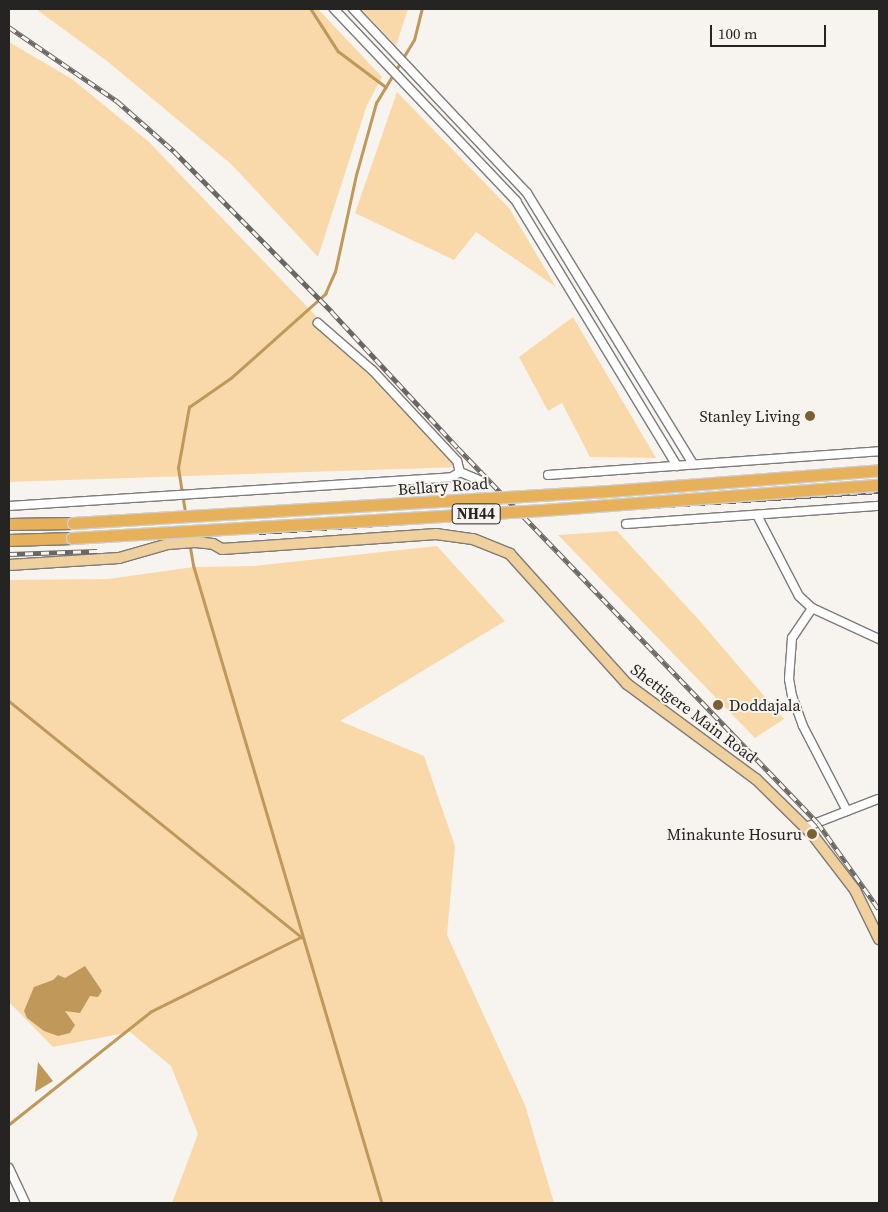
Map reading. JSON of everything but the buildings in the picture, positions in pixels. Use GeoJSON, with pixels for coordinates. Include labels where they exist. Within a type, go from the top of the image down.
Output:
{"type":"FeatureCollection","features":[{"type":"Feature","properties":{"kind":"highway","name":"Bellary Road"},"geometry":{"type":"LineString","coordinates":[[9,524],[73,523],[609,491],[879,470]]}},
{"type":"Feature","properties":{"kind":"highway","name":"Bellary Road"},"geometry":{"type":"LineString","coordinates":[[9,540],[72,538],[573,508],[879,485]]}},
{"type":"Feature","properties":{"kind":"main road","name":"Shettigere Main Road"},"geometry":{"type":"LineString","coordinates":[[9,565],[119,558],[168,544],[195,542],[213,544],[222,549],[436,534],[473,539],[510,554],[627,684],[756,779],[806,828],[856,890],[879,939]]}},
{"type":"Feature","properties":{"kind":"street"},"geometry":{"type":"LineString","coordinates":[[334,9],[516,201],[677,466]]}},
{"type":"Feature","properties":{"kind":"street"},"geometry":{"type":"LineString","coordinates":[[352,9],[527,193],[693,464]]}},
{"type":"Feature","properties":{"kind":"street"},"geometry":{"type":"LineString","coordinates":[[318,323],[372,370],[457,461],[460,472]]}},
{"type":"Feature","properties":{"kind":"street"},"geometry":{"type":"LineString","coordinates":[[548,475],[879,451]]}},
{"type":"Feature","properties":{"kind":"street"},"geometry":{"type":"LineString","coordinates":[[460,472],[482,482]]}},
{"type":"Feature","properties":{"kind":"street"},"geometry":{"type":"LineString","coordinates":[[9,506],[452,477],[460,472]]}},
{"type":"Feature","properties":{"kind":"street"},"geometry":{"type":"LineString","coordinates":[[626,524],[879,506]]}},
{"type":"Feature","properties":{"kind":"street"},"geometry":{"type":"LineString","coordinates":[[757,515],[796,592],[812,608],[879,638]]}},
{"type":"Feature","properties":{"kind":"street"},"geometry":{"type":"LineString","coordinates":[[812,608],[792,638],[789,679],[792,696],[803,726],[847,811]]}},
{"type":"Feature","properties":{"kind":"street"},"geometry":{"type":"LineString","coordinates":[[806,828],[879,799]]}},
{"type":"Feature","properties":{"kind":"street"},"geometry":{"type":"LineString","coordinates":[[9,1168],[25,1203]]}},
{"type":"Feature","properties":{"kind":"shaded area"},"geometry":{"type":"Polygon","coordinates":[[[36,9],[318,9],[382,77],[367,105],[318,257],[231,164],[107,61],[36,9]]]}},
{"type":"Feature","properties":{"kind":"shaded area"},"geometry":{"type":"Polygon","coordinates":[[[361,9],[408,9],[396,46],[361,9]]]}},
{"type":"Feature","properties":{"kind":"shaded area"},"geometry":{"type":"Polygon","coordinates":[[[9,42],[72,79],[149,142],[461,467],[9,482],[9,42]]]}},
{"type":"Feature","properties":{"kind":"shaded area"},"geometry":{"type":"Polygon","coordinates":[[[397,92],[509,208],[556,287],[476,232],[454,260],[355,213],[397,92]]]}},
{"type":"Feature","properties":{"kind":"shaded area"},"geometry":{"type":"Polygon","coordinates":[[[573,317],[656,458],[590,457],[562,403],[548,411],[519,357],[573,317]]]}},
{"type":"Feature","properties":{"kind":"shaded area"},"geometry":{"type":"Polygon","coordinates":[[[617,531],[699,620],[784,719],[755,738],[558,535],[617,531]]]}},
{"type":"Feature","properties":{"kind":"shaded area"},"geometry":{"type":"Polygon","coordinates":[[[437,546],[505,621],[340,721],[424,756],[455,846],[447,935],[525,1105],[554,1203],[172,1203],[198,1134],[171,1066],[130,1032],[53,1047],[9,1002],[9,580],[108,579],[194,567],[253,566],[437,546]]]}},
{"type":"Feature","properties":{"kind":"shaded area"},"geometry":{"type":"Polygon","coordinates":[[[85,966],[102,991],[98,997],[90,996],[80,1013],[65,1011],[75,1025],[70,1033],[58,1036],[44,1031],[27,1018],[24,1011],[34,987],[53,980],[58,975],[65,978],[85,966]]]}},
{"type":"Feature","properties":{"kind":"shaded area"},"geometry":{"type":"Polygon","coordinates":[[[38,1062],[53,1081],[35,1092],[38,1062]]]}},
{"type":"Feature","properties":{"kind":"waterway"},"geometry":{"type":"LineString","coordinates":[[311,9],[338,51],[386,87]]}},
{"type":"Feature","properties":{"kind":"waterway"},"geometry":{"type":"LineString","coordinates":[[403,58],[414,40],[422,9]]}},
{"type":"Feature","properties":{"kind":"waterway"},"geometry":{"type":"LineString","coordinates":[[185,512],[178,468],[189,407],[232,377],[325,294],[335,272],[356,175],[376,103],[400,63]]}},
{"type":"Feature","properties":{"kind":"waterway"},"geometry":{"type":"LineString","coordinates":[[190,545],[194,567],[382,1203]]}},
{"type":"Feature","properties":{"kind":"waterway"},"geometry":{"type":"LineString","coordinates":[[9,701],[302,937],[151,1012],[9,1125]]}},
{"type":"Feature","properties":{"kind":"railway"},"geometry":{"type":"LineString","coordinates":[[9,27],[117,101],[174,151],[332,312],[458,448],[818,823],[879,909]]}},
{"type":"Feature","properties":{"kind":"railway"},"geometry":{"type":"LineString","coordinates":[[259,532],[879,491]]}},
{"type":"Feature","properties":{"kind":"railway"},"geometry":{"type":"LineString","coordinates":[[9,554],[97,551]]}},
{"type":"Feature","properties":{"kind":"place","name":"Stanley Living"},"geometry":{"type":"Point","coordinates":[810,416]}},
{"type":"Feature","properties":{"kind":"place","name":"Doddajala"},"geometry":{"type":"Point","coordinates":[718,705]}},
{"type":"Feature","properties":{"kind":"place","name":"Minakunte Hosuru"},"geometry":{"type":"Point","coordinates":[812,834]}}]}
